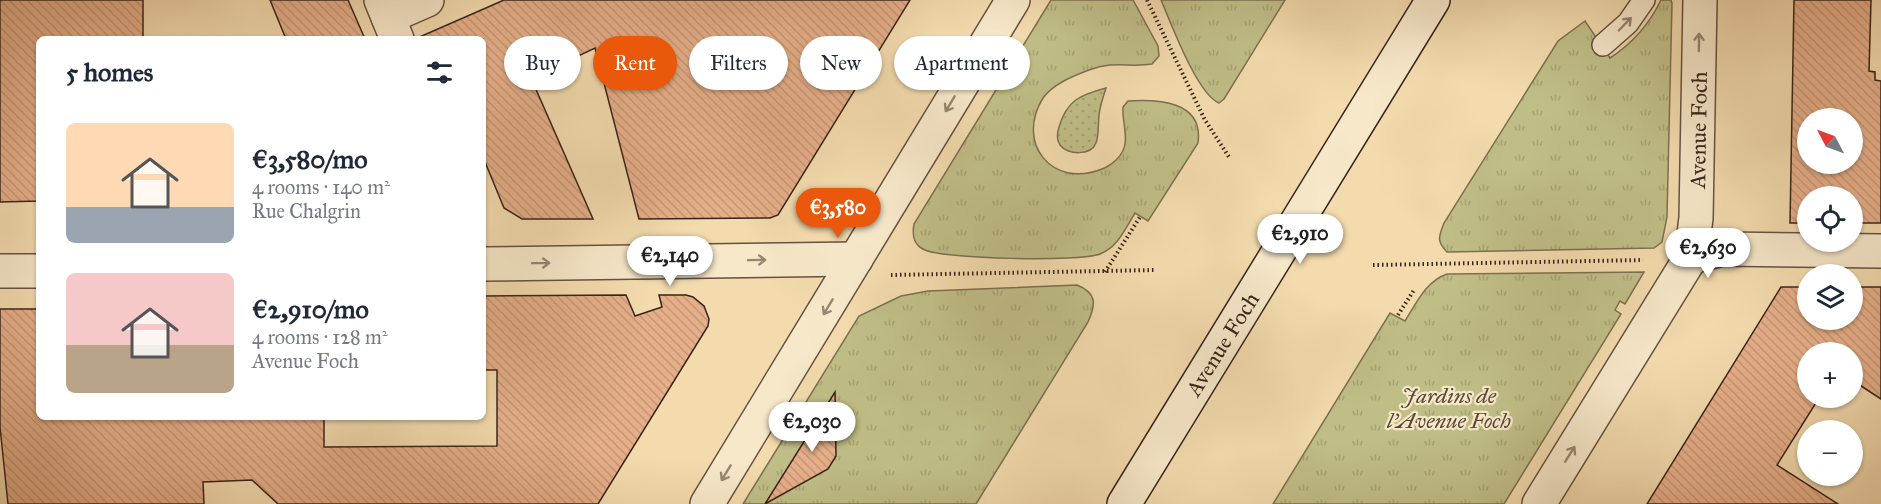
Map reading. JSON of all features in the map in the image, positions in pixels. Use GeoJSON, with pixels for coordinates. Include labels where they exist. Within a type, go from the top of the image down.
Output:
{"type":"FeatureCollection","features":[{"type":"Feature","properties":{"kind":"street"},"geometry":{"type":"LineString","coordinates":[[388,19],[426,0]]}},
{"type":"Feature","properties":{"kind":"street"},"geometry":{"type":"LineString","coordinates":[[707,504],[1013,0]]}},
{"type":"Feature","properties":{"kind":"street","name":"Avenue Foch"},"geometry":{"type":"LineString","coordinates":[[1124,504],[1433,0]]}},
{"type":"Feature","properties":{"kind":"street","name":"Avenue Foch"},"geometry":{"type":"LineString","coordinates":[[1539,504],[1691,257],[1696,218],[1700,0]]}},
{"type":"Feature","properties":{"kind":"street"},"geometry":{"type":"LineString","coordinates":[[1691,257],[1722,249],[1881,251]]}},
{"type":"Feature","properties":{"kind":"street"},"geometry":{"type":"LineString","coordinates":[[487,255],[856,259]]}},
{"type":"Feature","properties":{"kind":"street"},"geometry":{"type":"LineString","coordinates":[[0,271],[36,271]]}},
{"type":"Feature","properties":{"kind":"lane"},"geometry":{"type":"LineString","coordinates":[[1603,45],[1628,23],[1644,0]]}},
{"type":"Feature","properties":{"kind":"path"},"geometry":{"type":"LineString","coordinates":[[1147,0],[1205,120],[1229,157]]}},
{"type":"Feature","properties":{"kind":"path"},"geometry":{"type":"LineString","coordinates":[[1105,272],[1140,217]]}},
{"type":"Feature","properties":{"kind":"path"},"geometry":{"type":"LineString","coordinates":[[1373,265],[1649,260]]}},
{"type":"Feature","properties":{"kind":"path"},"geometry":{"type":"LineString","coordinates":[[890,275],[1155,270]]}},
{"type":"Feature","properties":{"kind":"path"},"geometry":{"type":"LineString","coordinates":[[1398,315],[1414,290]]}},
{"type":"Feature","properties":{"kind":"green space"},"geometry":{"type":"Polygon","coordinates":[[[1051,0],[1133,0],[1158,46],[1159,56],[1152,64],[1098,67],[1070,78],[1047,93],[1035,115],[1033,131],[1036,146],[1043,158],[1054,167],[1068,173],[1084,174],[1102,169],[1116,160],[1125,144],[1123,107],[1128,101],[1165,102],[1186,111],[1194,118],[1198,129],[1198,143],[1148,221],[1135,213],[1112,247],[1100,254],[1067,258],[1012,258],[958,256],[925,250],[914,239],[914,224],[996,90],[1030,90],[1029,36],[1051,0]]]}},
{"type":"Feature","properties":{"kind":"green space"},"geometry":{"type":"Polygon","coordinates":[[[1161,0],[1285,0],[1224,99],[1219,103],[1211,97],[1194,73],[1161,0]]]}},
{"type":"Feature","properties":{"kind":"green space"},"geometry":{"type":"Polygon","coordinates":[[[1661,0],[1671,0],[1672,3],[1667,217],[1662,242],[1654,248],[1447,252],[1441,245],[1440,238],[1444,223],[1558,41],[1585,21],[1610,58],[1640,33],[1661,0]]]}},
{"type":"Feature","properties":{"kind":"green space"},"geometry":{"type":"Polygon","coordinates":[[[1106,88],[1099,112],[1096,143],[1089,150],[1079,153],[1063,148],[1057,134],[1066,110],[1082,96],[1106,88]]]}},
{"type":"Feature","properties":{"kind":"green space","name":"Jardins de l'Avenue Foch"},"geometry":{"type":"Polygon","coordinates":[[[1644,272],[1625,304],[1620,301],[1615,310],[1621,314],[1504,504],[1273,504],[1390,313],[1405,321],[1427,287],[1440,277],[1447,274],[1644,272]]]}},
{"type":"Feature","properties":{"kind":"green space"},"geometry":{"type":"Polygon","coordinates":[[[1077,285],[1084,288],[1093,300],[1088,322],[976,504],[743,504],[859,316],[901,296],[928,291],[1077,285]]]}},
{"type":"Feature","properties":{"kind":"building"},"geometry":{"type":"Polygon","coordinates":[[[0,0],[143,0],[143,36],[36,36],[36,201],[0,202],[0,0]]]}},
{"type":"Feature","properties":{"kind":"building"},"geometry":{"type":"Polygon","coordinates":[[[270,0],[348,0],[364,36],[285,36],[270,0]]]}},
{"type":"Feature","properties":{"kind":"building"},"geometry":{"type":"Polygon","coordinates":[[[504,0],[910,0],[882,46],[882,36],[800,36],[800,90],[855,90],[778,215],[770,218],[639,219],[606,90],[677,90],[677,36],[593,36],[593,49],[581,55],[581,36],[504,36],[504,90],[536,90],[593,219],[522,219],[504,208],[486,164],[486,36],[422,36],[504,0]]]}},
{"type":"Feature","properties":{"kind":"building"},"geometry":{"type":"Polygon","coordinates":[[[1794,0],[1871,0],[1869,71],[1875,72],[1875,80],[1881,81],[1881,223],[1863,223],[1863,186],[1797,186],[1797,223],[1790,223],[1794,0]]]}},
{"type":"Feature","properties":{"kind":"building"},"geometry":{"type":"Polygon","coordinates":[[[1781,287],[1797,287],[1797,330],[1863,330],[1863,287],[1881,287],[1881,399],[1863,387],[1863,342],[1797,342],[1797,408],[1813,408],[1805,420],[1797,420],[1797,433],[1777,465],[1797,478],[1797,486],[1810,486],[1838,504],[1647,504],[1781,287]]]}},
{"type":"Feature","properties":{"kind":"building"},"geometry":{"type":"Polygon","coordinates":[[[626,295],[635,316],[662,307],[659,295],[686,295],[693,297],[704,306],[709,319],[708,326],[598,504],[278,504],[252,480],[203,482],[204,504],[8,504],[0,427],[0,309],[36,309],[36,420],[324,420],[324,447],[497,446],[497,370],[486,370],[486,296],[626,295]]]}},
{"type":"Feature","properties":{"kind":"building"},"geometry":{"type":"Polygon","coordinates":[[[835,392],[836,456],[828,469],[765,504],[835,392]]]}}]}
